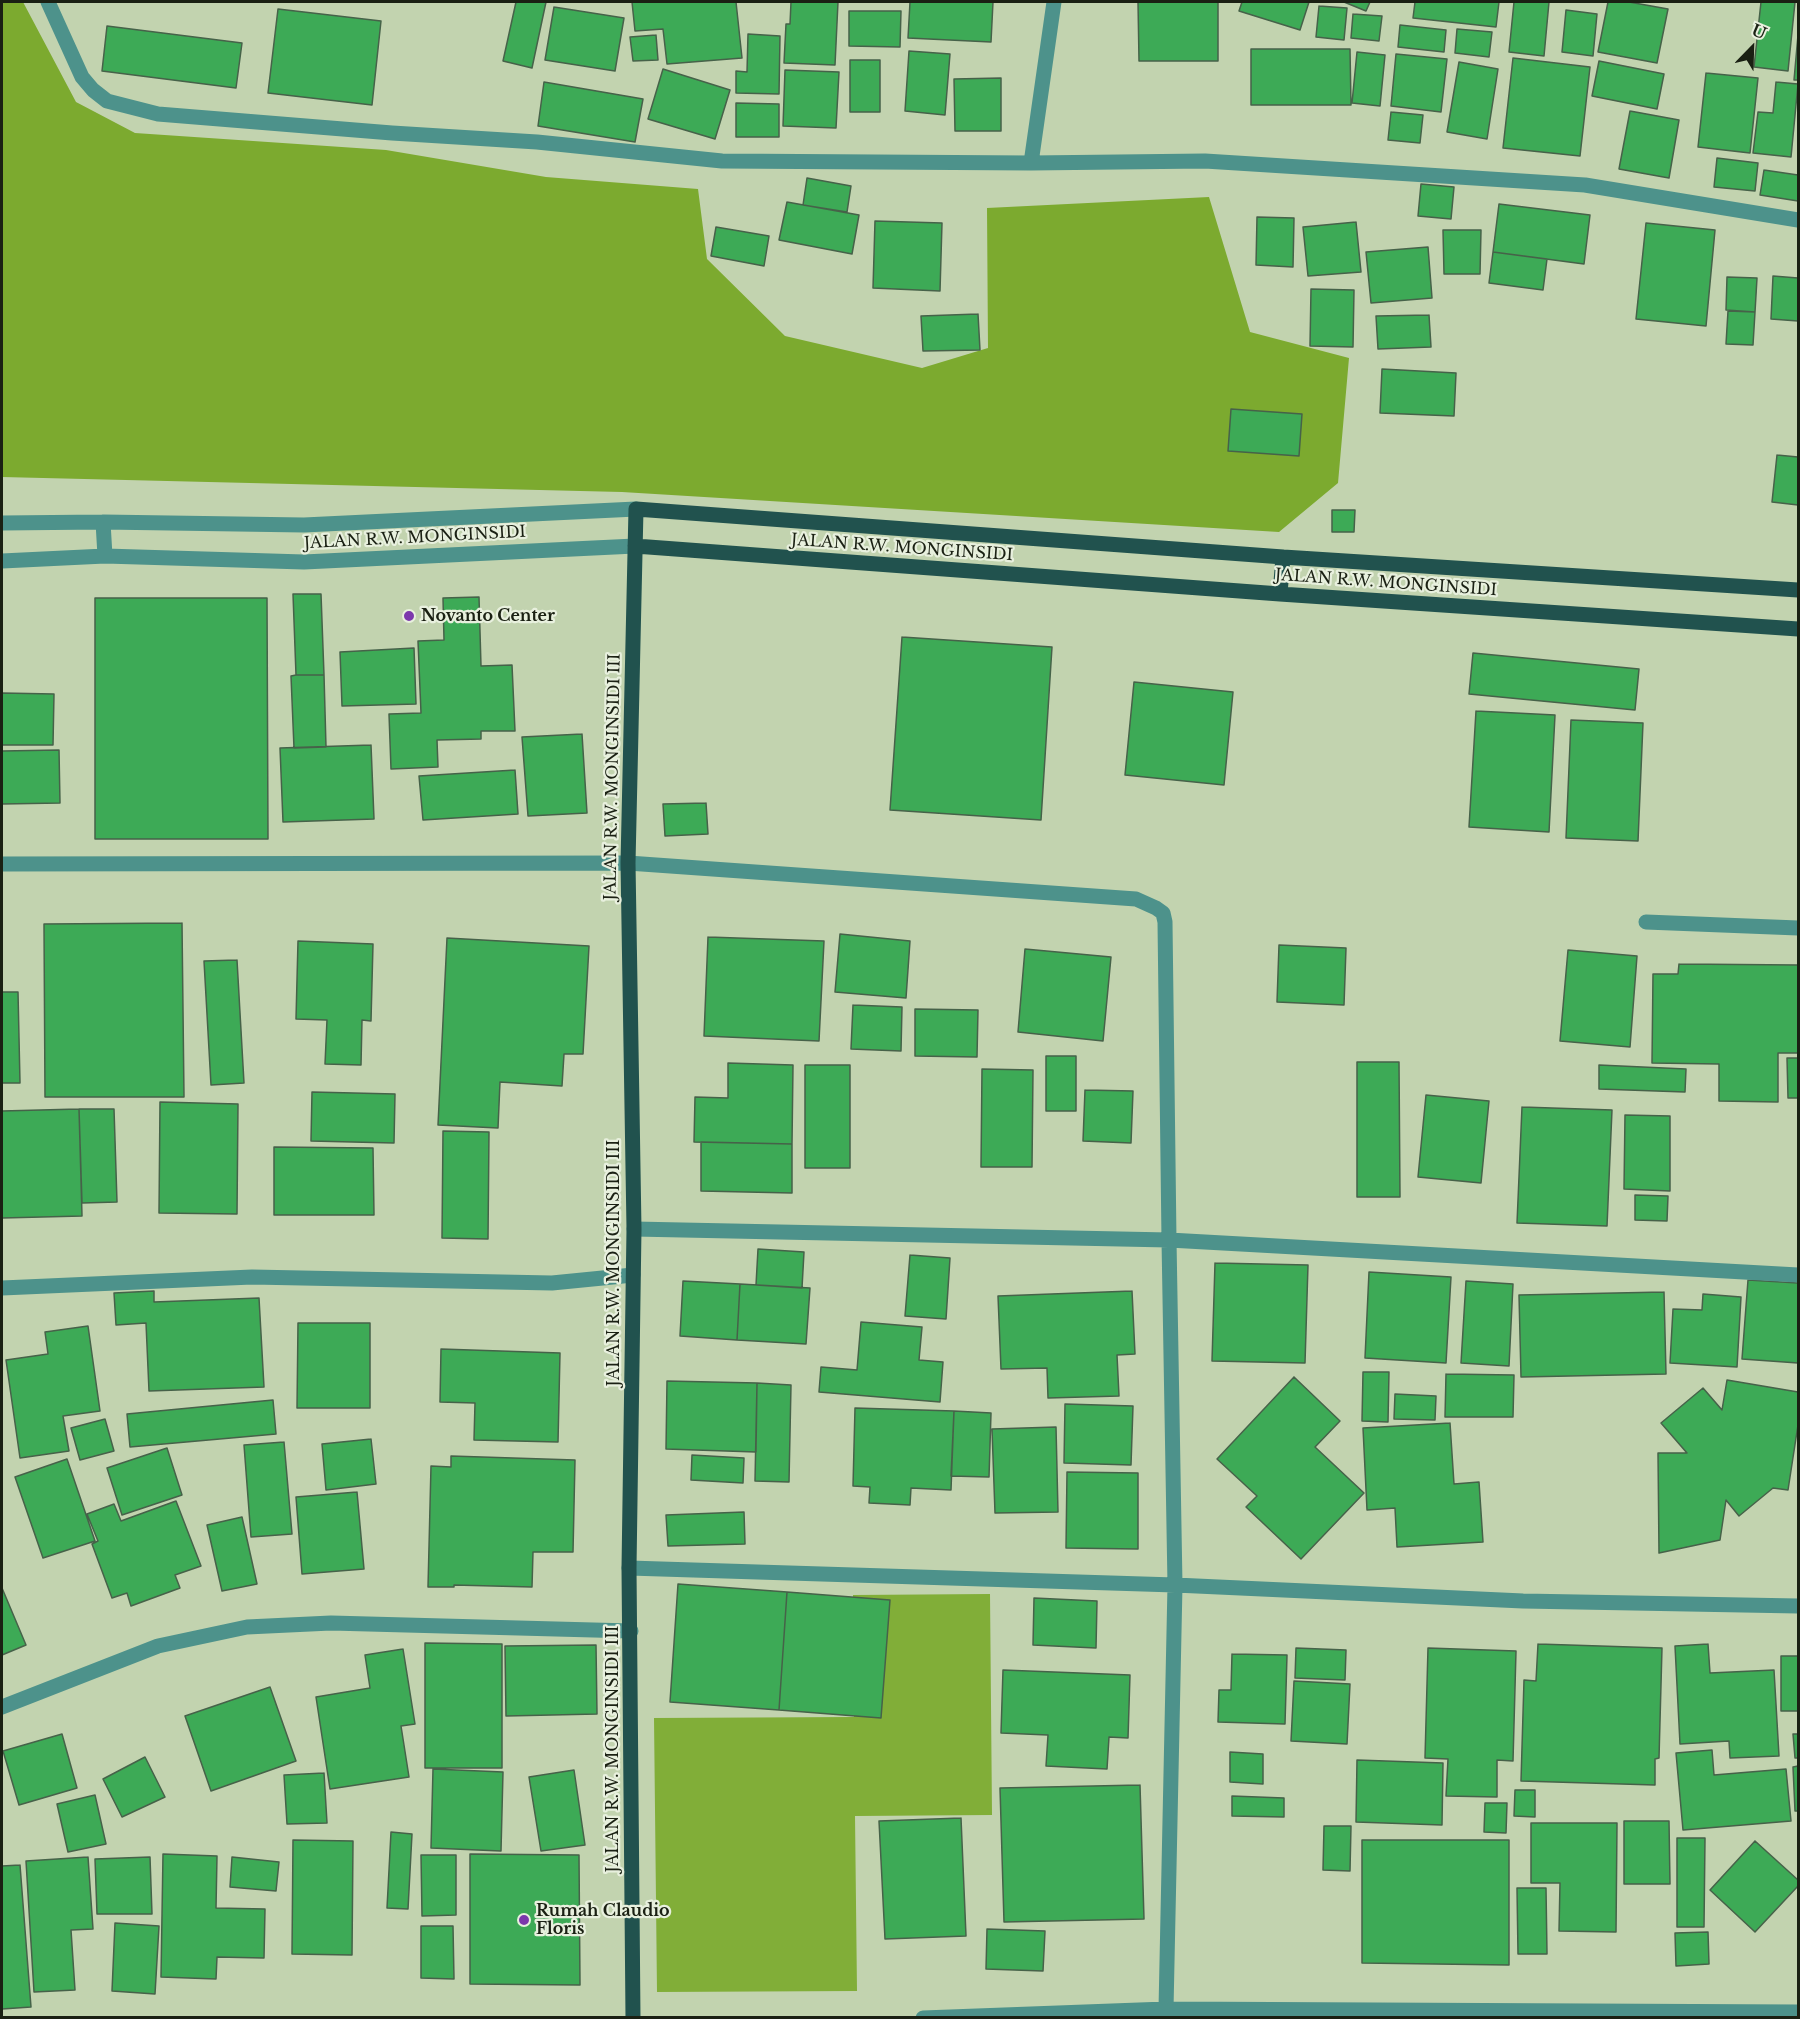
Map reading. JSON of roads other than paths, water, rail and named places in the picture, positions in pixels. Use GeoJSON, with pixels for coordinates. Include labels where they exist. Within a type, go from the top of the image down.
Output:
{"type":"FeatureCollection","features":[{"type":"Feature","properties":{"kind":"main road","name":"JALAN R.W. MONGINSIDI III"},"geometry":{"type":"LineString","coordinates":[[633,2018],[629,1568],[634,1229],[628,863],[636,509]]}},
{"type":"Feature","properties":{"kind":"main road","name":"JALAN R.W. MONGINSIDI"},"geometry":{"type":"LineString","coordinates":[[636,509],[1283,557],[1798,590]]}},
{"type":"Feature","properties":{"kind":"main road","name":"JALAN R.W. MONGINSIDI"},"geometry":{"type":"LineString","coordinates":[[635,546],[1280,594],[1798,629]]}},
{"type":"Feature","properties":{"kind":"main road"},"geometry":{"type":"LineString","coordinates":[[1280,594],[1283,557]]}},
{"type":"Feature","properties":{"kind":"street"},"geometry":{"type":"LineString","coordinates":[[48,2],[82,77],[93,90],[107,101],[158,114],[392,134],[537,142],[722,162],[1205,161],[1585,185],[1798,219]]}},
{"type":"Feature","properties":{"kind":"street"},"geometry":{"type":"LineString","coordinates":[[1031,163],[1054,2]]}},
{"type":"Feature","properties":{"kind":"street","name":"JALAN R.W. MONGINSIDI"},"geometry":{"type":"LineString","coordinates":[[2,523],[304,525],[636,509]]}},
{"type":"Feature","properties":{"kind":"street"},"geometry":{"type":"LineString","coordinates":[[103,522],[105,556]]}},
{"type":"Feature","properties":{"kind":"street","name":"JALAN R.W. MONGINSIDI"},"geometry":{"type":"LineString","coordinates":[[2,561],[105,556],[304,562],[635,546]]}},
{"type":"Feature","properties":{"kind":"street"},"geometry":{"type":"LineString","coordinates":[[2,864],[628,863],[1136,899],[1163,913],[1165,922],[1175,1585],[1166,2009]]}},
{"type":"Feature","properties":{"kind":"street"},"geometry":{"type":"LineString","coordinates":[[1646,922],[1798,928]]}},
{"type":"Feature","properties":{"kind":"street"},"geometry":{"type":"LineString","coordinates":[[634,1229],[1169,1240],[1798,1275]]}},
{"type":"Feature","properties":{"kind":"street"},"geometry":{"type":"LineString","coordinates":[[2,1288],[252,1277],[552,1283],[633,1275]]}},
{"type":"Feature","properties":{"kind":"street"},"geometry":{"type":"LineString","coordinates":[[629,1568],[1175,1585],[1523,1601],[1798,1606]]}},
{"type":"Feature","properties":{"kind":"street"},"geometry":{"type":"LineString","coordinates":[[2,1707],[158,1646],[247,1627],[331,1623],[631,1631]]}},
{"type":"Feature","properties":{"kind":"street"},"geometry":{"type":"LineString","coordinates":[[923,2018],[1166,2009],[1798,2012]]}},
{"type":"Feature","properties":{"kind":"place","name":"Novanto Center"},"geometry":{"type":"Point","coordinates":[409,616]}},
{"type":"Feature","properties":{"kind":"place","name":"Rumah Claudio Floris"},"geometry":{"type":"Point","coordinates":[524,1920]}}]}
